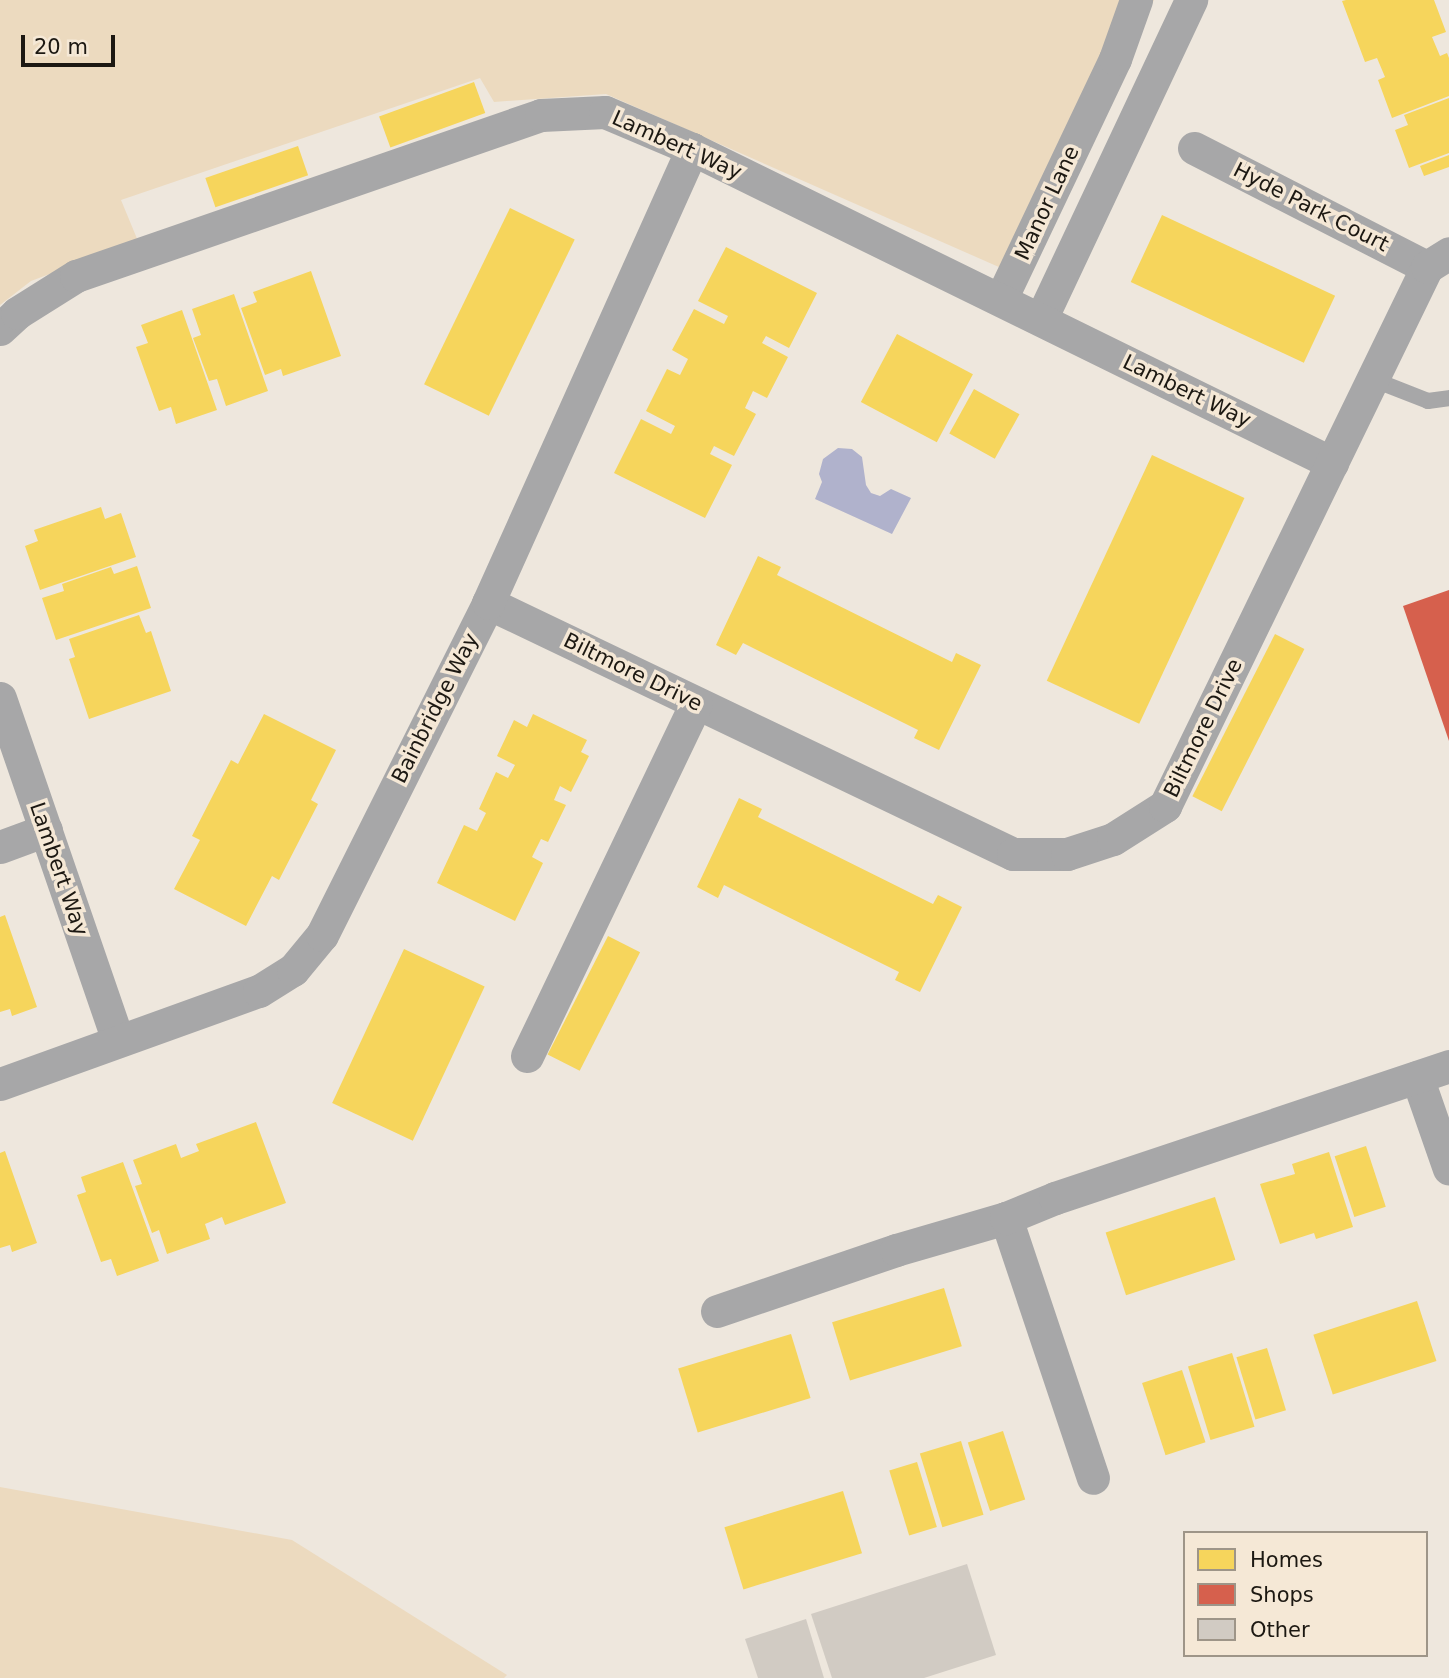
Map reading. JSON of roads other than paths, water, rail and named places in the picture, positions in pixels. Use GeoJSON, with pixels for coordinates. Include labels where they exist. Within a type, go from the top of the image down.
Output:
{"type":"FeatureCollection","features":[{"type":"Feature","properties":{"kind":"street","name":"Manor Lane"},"geometry":{"type":"LineString","coordinates":[[1001,299],[1115,59],[1136,0]]}},
{"type":"Feature","properties":{"kind":"street","name":"Manor Lane"},"geometry":{"type":"LineString","coordinates":[[1041,319],[1191,0]]}},
{"type":"Feature","properties":{"kind":"street"},"geometry":{"type":"LineString","coordinates":[[1093,106],[1131,125]]}},
{"type":"Feature","properties":{"kind":"street","name":"Lambert Way"},"geometry":{"type":"LineString","coordinates":[[0,330],[17,313],[76,276],[541,115],[605,112],[692,149],[1332,463]]}},
{"type":"Feature","properties":{"kind":"street","name":"Hyde Park Court"},"geometry":{"type":"LineString","coordinates":[[1194,148],[1438,260]]}},
{"type":"Feature","properties":{"kind":"street","name":"Bainbridge Way"},"geometry":{"type":"LineString","coordinates":[[0,1084],[259,991],[293,970],[321,935],[488,603],[692,149]]}},
{"type":"Feature","properties":{"kind":"street","name":"Biltmore Drive"},"geometry":{"type":"LineString","coordinates":[[488,603],[1013,854],[1067,853],[1113,839],[1165,806],[1372,379],[1438,260]]}},
{"type":"Feature","properties":{"kind":"street","name":"Lambert Way"},"geometry":{"type":"LineString","coordinates":[[0,698],[6,737],[46,830],[118,1040]]}},
{"type":"Feature","properties":{"kind":"street"},"geometry":{"type":"LineString","coordinates":[[527,1056],[696,703]]}},
{"type":"Feature","properties":{"kind":"street"},"geometry":{"type":"LineString","coordinates":[[0,847],[46,830]]}},
{"type":"Feature","properties":{"kind":"street"},"geometry":{"type":"LineString","coordinates":[[717,1311],[896,1250],[1006,1218],[1055,1198],[1449,1066]]}},
{"type":"Feature","properties":{"kind":"street"},"geometry":{"type":"LineString","coordinates":[[1417,1077],[1449,1169]]}},
{"type":"Feature","properties":{"kind":"street"},"geometry":{"type":"LineString","coordinates":[[1006,1218],[1093,1478]]}},
{"type":"Feature","properties":{"kind":"lane"},"geometry":{"type":"LineString","coordinates":[[1372,379],[1427,401],[1449,398]]}},
{"type":"Feature","properties":{"kind":"water"},"geometry":{"type":"Polygon","coordinates":[[[838,448],[852,449],[862,457],[866,485],[871,493],[880,496],[891,489],[911,498],[892,534],[815,499],[822,482],[819,474],[823,459],[838,448]]]}}]}
